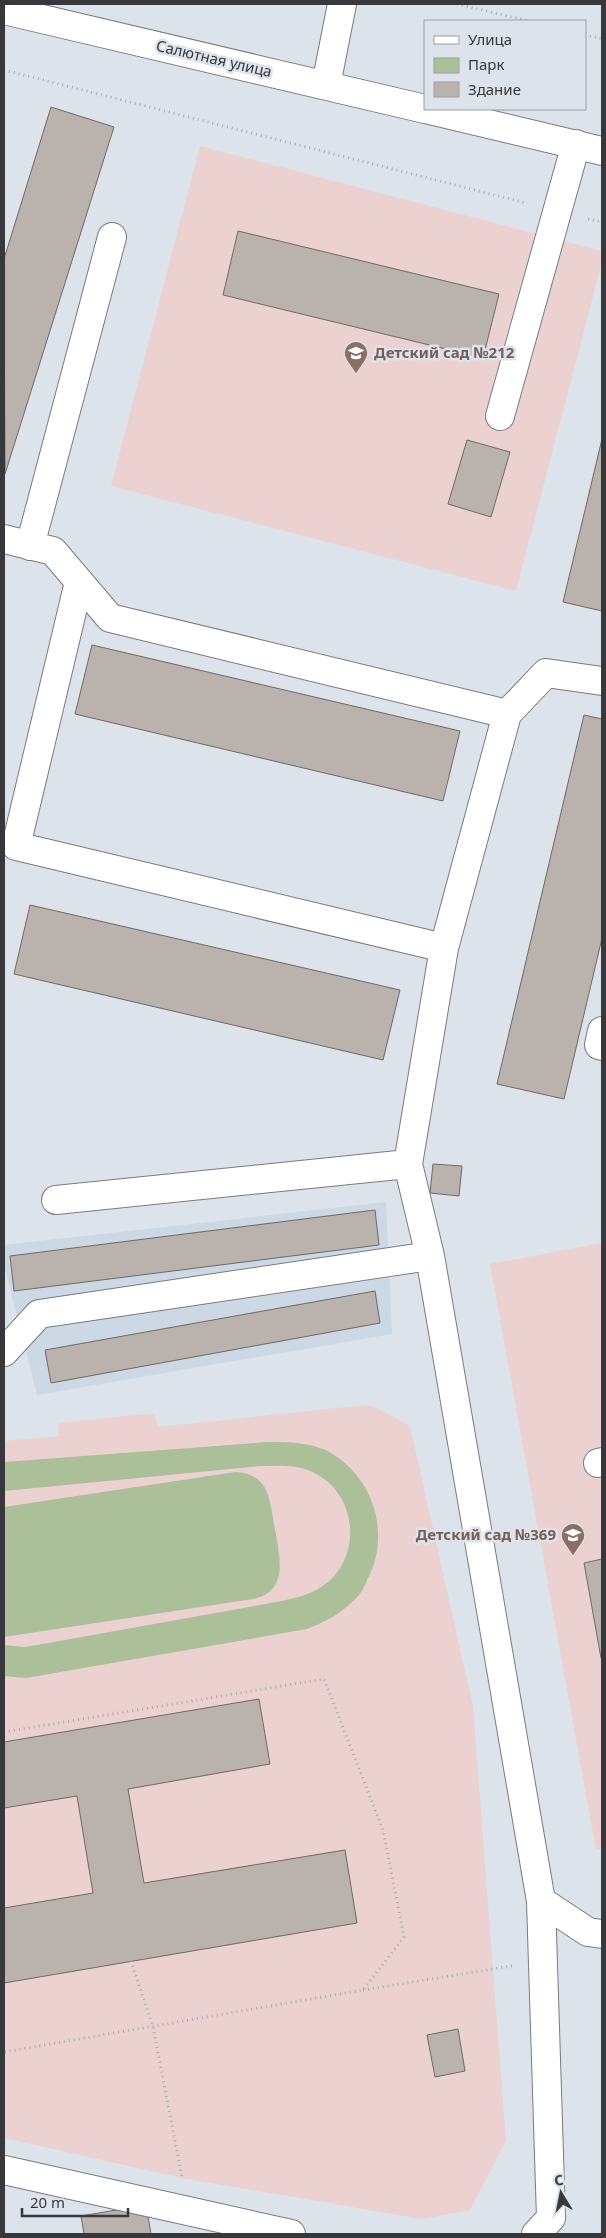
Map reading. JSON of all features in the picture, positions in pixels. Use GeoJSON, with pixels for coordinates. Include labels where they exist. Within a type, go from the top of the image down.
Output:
{"type":"FeatureCollection","features":[{"type":"Feature","properties":{"kind":"street"},"geometry":{"type":"LineString","coordinates":[[326,85],[342,4]]}},
{"type":"Feature","properties":{"kind":"street","name":"Салютная улица"},"geometry":{"type":"LineString","coordinates":[[4,10],[424,109]]}},
{"type":"Feature","properties":{"kind":"street","name":"Салютная улица"},"geometry":{"type":"LineString","coordinates":[[429,110],[602,151]]}},
{"type":"Feature","properties":{"kind":"street"},"geometry":{"type":"LineString","coordinates":[[500,416],[576,144]]}},
{"type":"Feature","properties":{"kind":"street"},"geometry":{"type":"LineString","coordinates":[[30,546],[112,237]]}},
{"type":"Feature","properties":{"kind":"street"},"geometry":{"type":"LineString","coordinates":[[4,539],[53,551],[110,618],[507,714]]}},
{"type":"Feature","properties":{"kind":"street"},"geometry":{"type":"LineString","coordinates":[[80,582],[16,846],[444,948]]}},
{"type":"Feature","properties":{"kind":"street"},"geometry":{"type":"LineString","coordinates":[[536,2234],[551,2218],[540,1901],[430,1256],[408,1164],[444,948],[507,714],[546,673],[602,681]]}},
{"type":"Feature","properties":{"kind":"street"},"geometry":{"type":"LineString","coordinates":[[602,1031],[599,1045],[602,1046]]}},
{"type":"Feature","properties":{"kind":"street"},"geometry":{"type":"LineString","coordinates":[[56,1200],[408,1164]]}},
{"type":"Feature","properties":{"kind":"street"},"geometry":{"type":"LineString","coordinates":[[4,1352],[39,1314],[430,1256]]}},
{"type":"Feature","properties":{"kind":"street"},"geometry":{"type":"LineString","coordinates":[[540,1901],[588,1932],[602,1934]]}},
{"type":"Feature","properties":{"kind":"street"},"geometry":{"type":"LineString","coordinates":[[4,2170],[188,2222],[291,2234]]}},
{"type":"Feature","properties":{"kind":"path"},"geometry":{"type":"LineString","coordinates":[[457,4],[524,20]]}},
{"type":"Feature","properties":{"kind":"path"},"geometry":{"type":"LineString","coordinates":[[586,35],[602,39]]}},
{"type":"Feature","properties":{"kind":"path"},"geometry":{"type":"LineString","coordinates":[[4,70],[602,222]]}},
{"type":"Feature","properties":{"kind":"path"},"geometry":{"type":"LineString","coordinates":[[4,1732],[324,1679],[384,1830],[404,1937],[363,1990]]}},
{"type":"Feature","properties":{"kind":"path"},"geometry":{"type":"LineString","coordinates":[[4,2052],[543,1960]]}},
{"type":"Feature","properties":{"kind":"path"},"geometry":{"type":"LineString","coordinates":[[131,1962],[153,2027],[188,2222]]}},
{"type":"Feature","properties":{"kind":"shaded area","name":"Детский сад №212"},"geometry":{"type":"Polygon","coordinates":[[[200,146],[602,251],[602,262],[516,591],[111,486],[200,146]]]}},
{"type":"Feature","properties":{"kind":"shaded area"},"geometry":{"type":"Polygon","coordinates":[[[386,1202],[392,1334],[37,1395],[4,1265],[4,1245],[386,1202]]]}},
{"type":"Feature","properties":{"kind":"shaded area","name":"Детский сад №369"},"geometry":{"type":"Polygon","coordinates":[[[602,1243],[602,1849],[596,1850],[490,1264],[602,1243]]]}},
{"type":"Feature","properties":{"kind":"shaded area"},"geometry":{"type":"Polygon","coordinates":[[[366,1405],[377,1408],[410,1426],[473,1706],[506,2141],[470,2210],[421,2219],[182,2178],[4,2138],[4,1441],[59,1436],[58,1423],[155,1413],[158,1427],[366,1405]]]}},
{"type":"Feature","properties":{"kind":"green space"},"geometry":{"type":"Polygon","coordinates":[[[268,1442],[308,1445],[324,1449],[346,1464],[359,1478],[368,1493],[378,1527],[378,1545],[374,1563],[363,1588],[358,1596],[346,1607],[328,1619],[307,1629],[26,1678],[4,1676],[4,1645],[24,1647],[37,1645],[282,1601],[312,1592],[328,1582],[339,1569],[347,1554],[350,1538],[345,1506],[337,1492],[325,1480],[310,1471],[298,1467],[260,1466],[4,1491],[4,1462],[268,1442]]]}},
{"type":"Feature","properties":{"kind":"green space"},"geometry":{"type":"Polygon","coordinates":[[[235,1472],[251,1475],[260,1481],[266,1490],[276,1534],[280,1564],[277,1582],[272,1590],[253,1599],[4,1637],[4,1507],[235,1472]]]}},
{"type":"Feature","properties":{"kind":"building"},"geometry":{"type":"Polygon","coordinates":[[[51,107],[114,127],[5,474],[4,259],[51,107]]]}},
{"type":"Feature","properties":{"kind":"building"},"geometry":{"type":"Polygon","coordinates":[[[238,231],[499,294],[483,358],[223,295],[238,231]]]}},
{"type":"Feature","properties":{"kind":"building"},"geometry":{"type":"Polygon","coordinates":[[[602,439],[602,611],[563,602],[602,439]]]}},
{"type":"Feature","properties":{"kind":"building"},"geometry":{"type":"Polygon","coordinates":[[[467,440],[510,452],[491,517],[448,504],[467,440]]]}},
{"type":"Feature","properties":{"kind":"building"},"geometry":{"type":"Polygon","coordinates":[[[92,645],[460,731],[443,801],[75,714],[92,645]]]}},
{"type":"Feature","properties":{"kind":"building"},"geometry":{"type":"Polygon","coordinates":[[[584,715],[602,719],[602,938],[564,1099],[497,1084],[584,715]]]}},
{"type":"Feature","properties":{"kind":"building"},"geometry":{"type":"Polygon","coordinates":[[[30,905],[400,990],[383,1060],[14,974],[30,905]]]}},
{"type":"Feature","properties":{"kind":"building"},"geometry":{"type":"Polygon","coordinates":[[[433,1164],[462,1166],[459,1196],[430,1193],[433,1164]]]}},
{"type":"Feature","properties":{"kind":"building"},"geometry":{"type":"Polygon","coordinates":[[[375,1210],[379,1245],[14,1291],[10,1256],[375,1210]]]}},
{"type":"Feature","properties":{"kind":"building"},"geometry":{"type":"Polygon","coordinates":[[[375,1291],[380,1323],[51,1383],[45,1350],[375,1291]]]}},
{"type":"Feature","properties":{"kind":"building"},"geometry":{"type":"Polygon","coordinates":[[[602,1559],[602,1657],[601,1658],[584,1563],[602,1559]]]}},
{"type":"Feature","properties":{"kind":"building"},"geometry":{"type":"Polygon","coordinates":[[[259,1699],[270,1764],[128,1789],[144,1883],[345,1850],[357,1923],[4,1983],[4,1908],[93,1893],[77,1796],[4,1808],[4,1742],[259,1699]]]}},
{"type":"Feature","properties":{"kind":"building"},"geometry":{"type":"Polygon","coordinates":[[[458,2029],[465,2071],[435,2077],[427,2035],[458,2029]]]}},
{"type":"Feature","properties":{"kind":"building"},"geometry":{"type":"Polygon","coordinates":[[[146,2205],[151,2234],[84,2234],[81,2216],[146,2205]]]}},
{"type":"Feature","properties":{"kind":"place","name":"Детский сад №212"},"geometry":{"type":"Point","coordinates":[356,374]}},
{"type":"Feature","properties":{"kind":"place","name":"Детский сад №369"},"geometry":{"type":"Point","coordinates":[573,1556]}}]}
